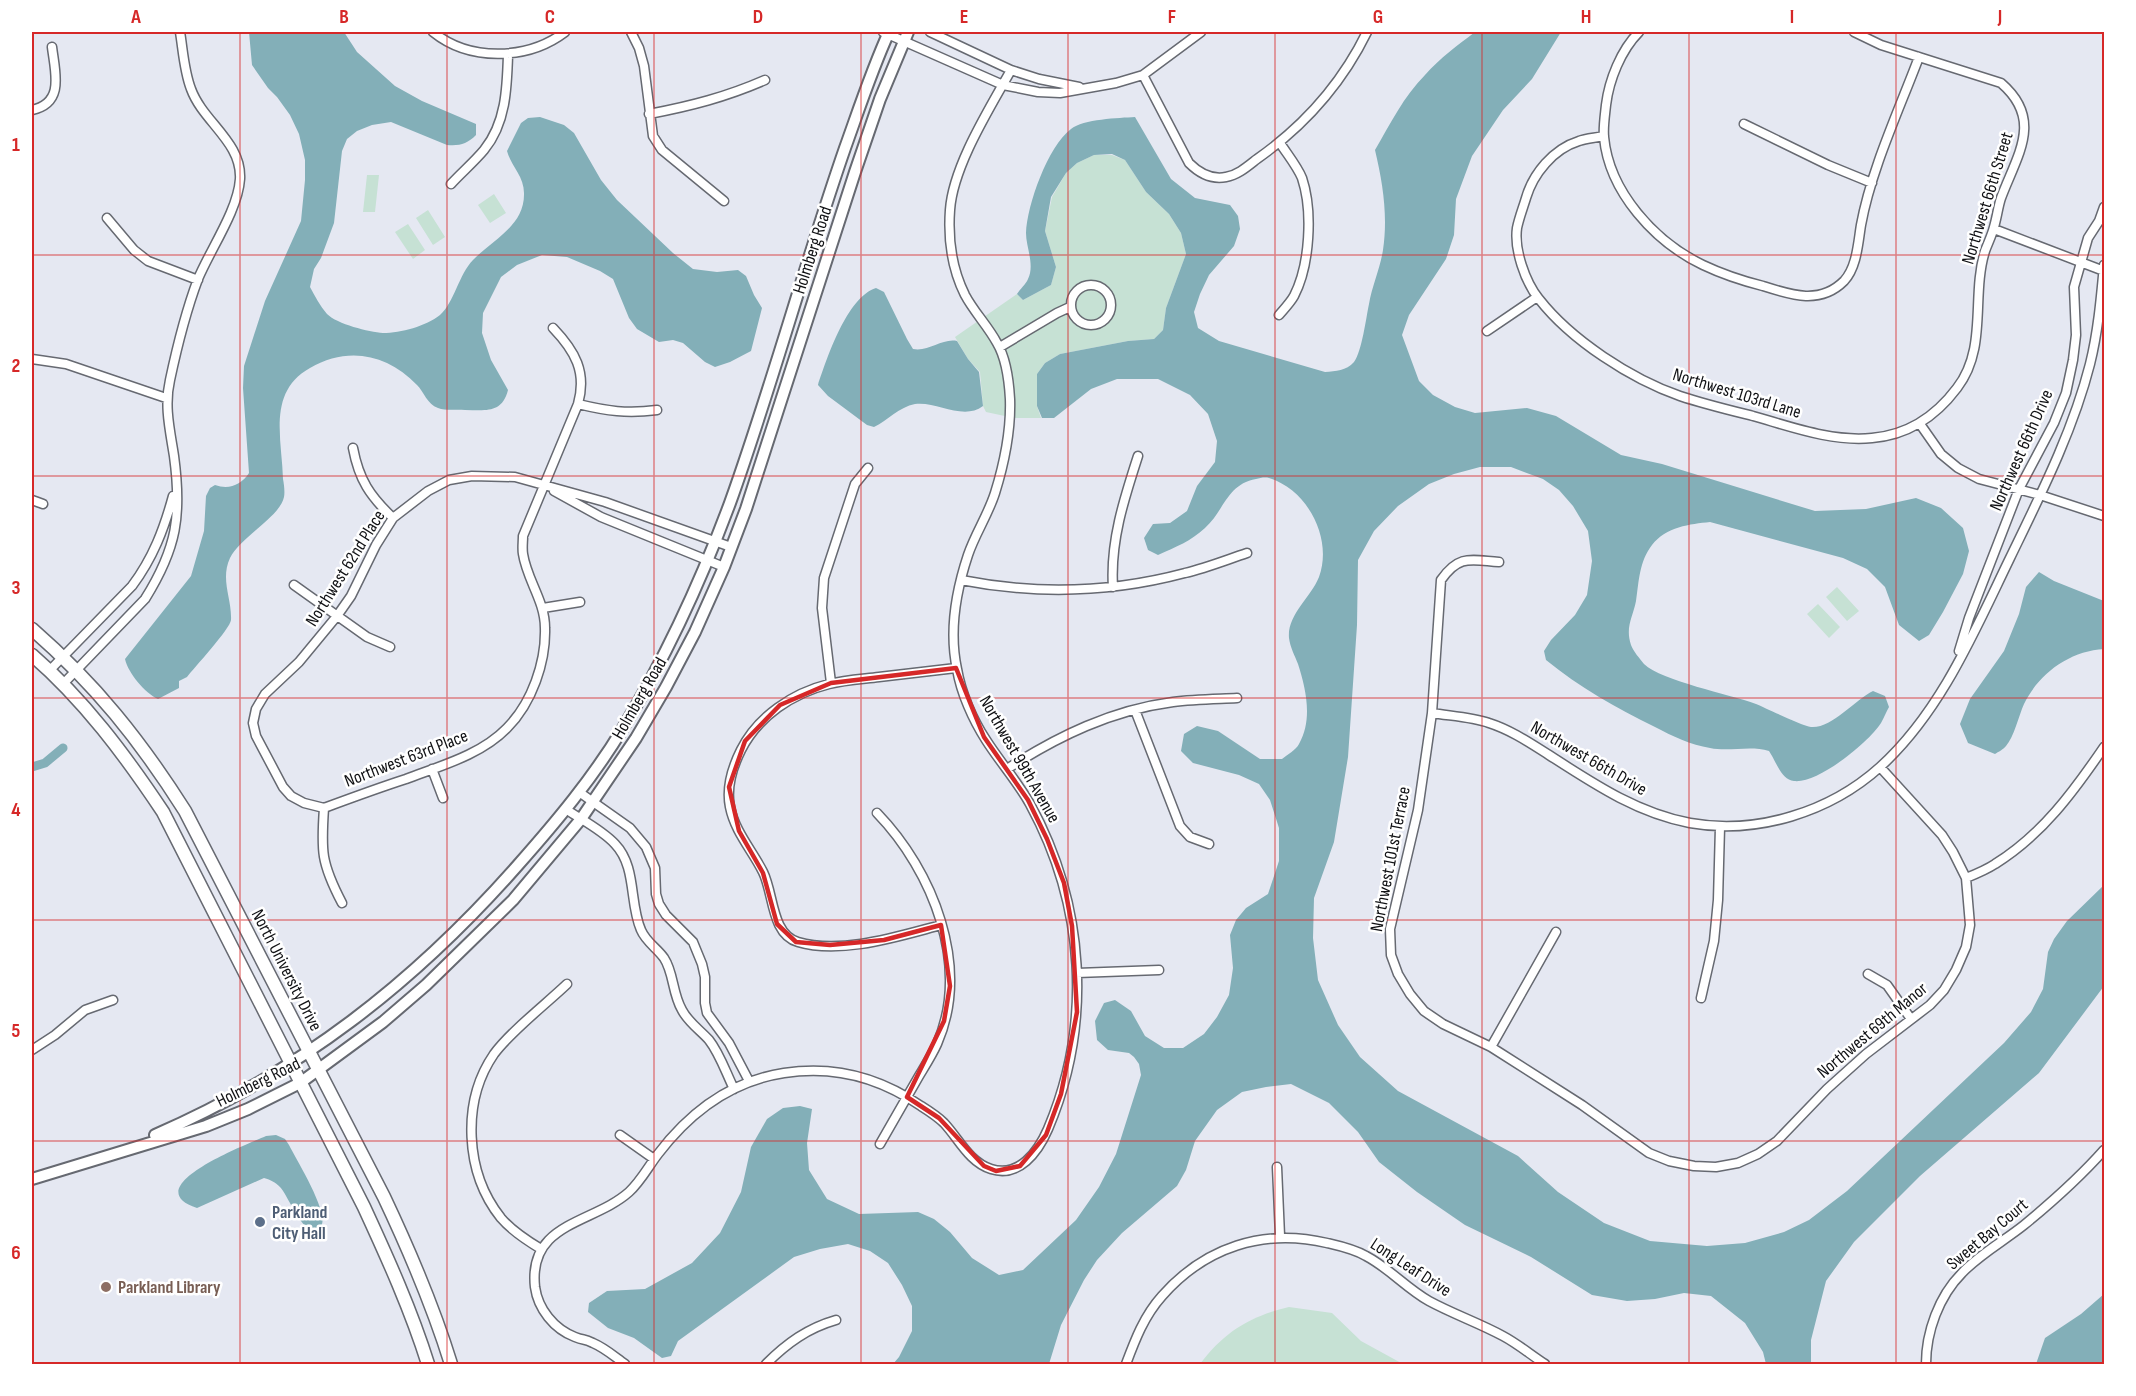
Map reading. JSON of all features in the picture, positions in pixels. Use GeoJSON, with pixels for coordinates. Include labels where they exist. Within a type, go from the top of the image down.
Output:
{"type":"FeatureCollection","features":[{"type":"Feature","properties":{"kind":"main road","name":"North University Drive"},"geometry":{"type":"LineString","coordinates":[[32,630],[78,671],[138,741],[185,811],[384,1197],[410,1252],[434,1312],[451,1365]]}},
{"type":"Feature","properties":{"kind":"main road"},"geometry":{"type":"LineString","coordinates":[[32,655],[63,684],[115,745],[163,812],[387,1257],[417,1329],[428,1365]]}},
{"type":"Feature","properties":{"kind":"street"},"geometry":{"type":"LineString","coordinates":[[63,684],[134,612],[155,582],[171,548],[177,522],[176,487],[166,398],[198,280],[236,198],[240,178],[237,159],[231,145],[200,108],[191,89],[180,32]]}},
{"type":"Feature","properties":{"kind":"street"},"geometry":{"type":"LineString","coordinates":[[433,32],[462,48],[508,55],[536,47],[565,32]]}},
{"type":"Feature","properties":{"kind":"street"},"geometry":{"type":"LineString","coordinates":[[631,32],[644,66],[653,136],[662,150],[724,201]]}},
{"type":"Feature","properties":{"kind":"street"},"geometry":{"type":"LineString","coordinates":[[886,32],[906,36],[1003,85],[1038,92],[1060,93],[1143,75],[1201,32]]}},
{"type":"Feature","properties":{"kind":"street","name":"Holmberg Road"},"geometry":{"type":"LineString","coordinates":[[111,1154],[237,1096],[291,1064],[374,1005],[414,972],[499,886],[567,810],[634,709],[680,623],[715,542],[750,446],[839,166],[886,32]]}},
{"type":"Feature","properties":{"kind":"street"},"geometry":{"type":"LineString","coordinates":[[930,32],[1011,70],[1039,79],[1088,88]]}},
{"type":"Feature","properties":{"kind":"street"},"geometry":{"type":"LineString","coordinates":[[1143,75],[1189,164],[1199,172],[1211,177],[1226,177],[1239,172],[1280,143],[1333,88],[1356,55],[1367,32]]}},
{"type":"Feature","properties":{"kind":"street"},"geometry":{"type":"LineString","coordinates":[[1640,32],[1621,60],[1608,86],[1604,136],[1617,182],[1649,226],[1702,265],[1738,279],[1803,297],[1820,296],[1835,289],[1846,279],[1856,258],[1872,183],[1919,57],[1881,45],[1854,32]]}},
{"type":"Feature","properties":{"kind":"street","name":"Holmberg Road"},"geometry":{"type":"LineString","coordinates":[[32,1179],[206,1126],[248,1109],[300,1083],[382,1022],[426,985],[513,900],[581,819],[636,738],[666,687],[695,632],[724,567],[749,500],[855,172],[906,36]]}},
{"type":"Feature","properties":{"kind":"street"},"geometry":{"type":"LineString","coordinates":[[32,110],[40,108],[51,98],[57,86],[52,47]]}},
{"type":"Feature","properties":{"kind":"street"},"geometry":{"type":"LineString","coordinates":[[451,184],[484,149],[495,131],[507,92],[508,55]]}},
{"type":"Feature","properties":{"kind":"street","name":"Northwest 66th Street"},"geometry":{"type":"LineString","coordinates":[[1919,57],[2001,83],[2020,105],[2025,122],[2024,140],[2000,201],[1994,229],[1985,253],[1976,343],[1971,365],[1959,387],[1943,405],[1920,424]]}},
{"type":"Feature","properties":{"kind":"street"},"geometry":{"type":"LineString","coordinates":[[1011,70],[955,180],[950,207],[950,236],[955,268],[965,294],[1000,347],[1057,313],[1070,308]]}},
{"type":"Feature","properties":{"kind":"street"},"geometry":{"type":"LineString","coordinates":[[649,114],[730,95],[765,80]]}},
{"type":"Feature","properties":{"kind":"street"},"geometry":{"type":"LineString","coordinates":[[1744,124],[1827,165],[1872,183]]}},
{"type":"Feature","properties":{"kind":"street","name":"Northwest 103rd Lane"},"geometry":{"type":"LineString","coordinates":[[1604,136],[1578,141],[1559,151],[1542,166],[1529,188],[1517,229],[1519,253],[1526,275],[1537,297],[1554,317],[1605,357],[1679,396],[1834,438],[1872,438],[1894,434],[1920,424]]}},
{"type":"Feature","properties":{"kind":"street"},"geometry":{"type":"LineString","coordinates":[[1280,143],[1301,176],[1309,217],[1309,237],[1299,282],[1293,297],[1280,315]]}},
{"type":"Feature","properties":{"kind":"street","name":"Northwest 66th Drive"},"geometry":{"type":"LineString","coordinates":[[1953,669],[1969,618],[2019,489],[2054,423],[2066,393],[2076,335],[2074,287],[2088,238],[2099,221],[2104,207]]}},
{"type":"Feature","properties":{"kind":"street"},"geometry":{"type":"LineString","coordinates":[[107,218],[134,250],[148,261],[198,280]]}},
{"type":"Feature","properties":{"kind":"street"},"geometry":{"type":"LineString","coordinates":[[1994,229],[2104,271]]}},
{"type":"Feature","properties":{"kind":"street","name":"Northwest 66th Drive"},"geometry":{"type":"LineString","coordinates":[[1432,713],[1488,722],[1516,735],[1626,802],[1657,815],[1690,823],[1720,827],[1750,825],[1788,818],[1824,805],[1854,787],[1880,766],[1922,718],[1979,623],[2040,495],[2067,431],[2090,364],[2096,335],[2104,265]]}},
{"type":"Feature","properties":{"kind":"street"},"geometry":{"type":"LineString","coordinates":[[1088,285],[1103,288],[1111,301],[1108,315],[1094,325],[1079,322],[1070,308],[1073,296],[1088,285]]}},
{"type":"Feature","properties":{"kind":"street"},"geometry":{"type":"LineString","coordinates":[[1487,331],[1537,297]]}},
{"type":"Feature","properties":{"kind":"street"},"geometry":{"type":"LineString","coordinates":[[553,328],[566,341],[578,361],[581,390],[578,404],[633,414],[657,410]]}},
{"type":"Feature","properties":{"kind":"street","name":"Northwest 99th Avenue"},"geometry":{"type":"LineString","coordinates":[[907,1097],[939,1118],[973,1159],[996,1171],[1006,1171],[1020,1166],[1033,1155],[1046,1135],[1061,1094],[1077,1012],[1077,973],[1064,883],[1047,839],[1028,800],[984,737],[965,698],[956,668],[954,610],[968,554],[994,497],[1002,465],[1010,399],[1000,347]]}},
{"type":"Feature","properties":{"kind":"street"},"geometry":{"type":"LineString","coordinates":[[32,359],[66,364],[166,398]]}},
{"type":"Feature","properties":{"kind":"street","name":"Northwest 63rd Place"},"geometry":{"type":"LineString","coordinates":[[324,807],[463,757],[487,744],[507,728],[527,700],[538,674],[545,627],[543,608],[523,554],[524,536],[543,484],[578,404]]}},
{"type":"Feature","properties":{"kind":"street"},"geometry":{"type":"LineString","coordinates":[[1920,424],[1941,454],[1958,468],[1979,479],[2040,495],[2104,516]]}},
{"type":"Feature","properties":{"kind":"street"},"geometry":{"type":"LineString","coordinates":[[353,448],[357,469],[365,485],[375,501],[393,518]]}},
{"type":"Feature","properties":{"kind":"street"},"geometry":{"type":"LineString","coordinates":[[1113,587],[1111,561],[1122,502],[1138,456]]}},
{"type":"Feature","properties":{"kind":"street"},"geometry":{"type":"LineString","coordinates":[[831,683],[822,608],[824,578],[855,484],[868,468]]}},
{"type":"Feature","properties":{"kind":"street","name":"Northwest 62nd Place"},"geometry":{"type":"LineString","coordinates":[[324,807],[304,803],[291,796],[283,787],[256,736],[253,723],[256,709],[265,693],[299,662],[337,616],[351,596],[376,545],[393,518],[428,491],[449,480],[472,476],[515,477],[605,502],[731,548]]}},
{"type":"Feature","properties":{"kind":"street","name":"Northwest 62nd Place"},"geometry":{"type":"LineString","coordinates":[[543,484],[601,517],[724,567]]}},
{"type":"Feature","properties":{"kind":"street"},"geometry":{"type":"LineString","coordinates":[[50,670],[132,586],[143,571],[153,554],[166,522],[176,487]]}},
{"type":"Feature","properties":{"kind":"street"},"geometry":{"type":"LineString","coordinates":[[32,500],[43,504]]}},
{"type":"Feature","properties":{"kind":"street"},"geometry":{"type":"LineString","coordinates":[[961,580],[1035,590],[1084,591],[1141,584],[1188,573],[1247,553]]}},
{"type":"Feature","properties":{"kind":"street","name":"Northwest 101st Terrace"},"geometry":{"type":"LineString","coordinates":[[1499,562],[1464,560],[1450,567],[1441,580],[1432,713],[1418,810],[1390,929],[1391,955],[1398,974],[1410,994],[1424,1011],[1443,1024],[1491,1047],[1582,1105],[1649,1153],[1669,1161],[1716,1167]]}},
{"type":"Feature","properties":{"kind":"street"},"geometry":{"type":"LineString","coordinates":[[294,585],[367,637],[390,647]]}},
{"type":"Feature","properties":{"kind":"street"},"geometry":{"type":"LineString","coordinates":[[543,608],[580,602]]}},
{"type":"Feature","properties":{"kind":"street"},"geometry":{"type":"LineString","coordinates":[[941,925],[884,940],[853,945],[807,944],[796,942],[784,935],[777,924],[772,896],[763,873],[739,831],[730,807],[729,787],[738,756],[746,741],[761,722],[780,705],[803,692],[831,683],[956,668]]}},
{"type":"Feature","properties":{"kind":"street"},"geometry":{"type":"LineString","coordinates":[[1007,769],[1043,745],[1077,729],[1135,710],[1172,702],[1237,698]]}},
{"type":"Feature","properties":{"kind":"street"},"geometry":{"type":"LineString","coordinates":[[1135,710],[1180,826],[1190,837],[1209,844]]}},
{"type":"Feature","properties":{"kind":"street"},"geometry":{"type":"LineString","coordinates":[[1880,766],[1942,835],[1966,878],[1995,864],[2025,842],[2048,821],[2071,795],[2104,747]]}},
{"type":"Feature","properties":{"kind":"street"},"geometry":{"type":"LineString","coordinates":[[432,770],[443,798]]}},
{"type":"Feature","properties":{"kind":"street"},"geometry":{"type":"LineString","coordinates":[[579,792],[630,828],[646,847],[655,868],[656,894],[659,904],[666,915],[693,942],[705,977],[707,1013],[729,1043],[748,1081]]}},
{"type":"Feature","properties":{"kind":"street"},"geometry":{"type":"LineString","coordinates":[[324,807],[322,842],[324,863],[329,879],[342,903]]}},
{"type":"Feature","properties":{"kind":"street"},"geometry":{"type":"LineString","coordinates":[[567,810],[615,844],[623,855],[635,897],[638,923],[663,958],[683,1013],[716,1051],[734,1089]]}},
{"type":"Feature","properties":{"kind":"street"},"geometry":{"type":"LineString","coordinates":[[877,813],[894,831],[915,861],[930,891],[941,925],[950,986],[937,1045],[880,1144]]}},
{"type":"Feature","properties":{"kind":"street"},"geometry":{"type":"LineString","coordinates":[[1701,998],[1715,931],[1720,827]]}},
{"type":"Feature","properties":{"kind":"street","name":"Northwest 69th Manor"},"geometry":{"type":"LineString","coordinates":[[1716,1167],[1738,1163],[1758,1154],[1777,1141],[1827,1089],[1944,990],[1966,947],[1970,925],[1966,878]]}},
{"type":"Feature","properties":{"kind":"street"},"geometry":{"type":"LineString","coordinates":[[1491,1047],[1556,932]]}},
{"type":"Feature","properties":{"kind":"street"},"geometry":{"type":"LineString","coordinates":[[1077,973],[1159,970]]}},
{"type":"Feature","properties":{"kind":"street"},"geometry":{"type":"LineString","coordinates":[[1868,974],[1887,985],[1911,1019]]}},
{"type":"Feature","properties":{"kind":"street"},"geometry":{"type":"LineString","coordinates":[[541,1249],[518,1234],[501,1218],[479,1179],[474,1155],[473,1110],[477,1091],[495,1054],[567,984]]}},
{"type":"Feature","properties":{"kind":"street"},"geometry":{"type":"LineString","coordinates":[[32,1050],[56,1035],[86,1010],[113,1000]]}},
{"type":"Feature","properties":{"kind":"street"},"geometry":{"type":"LineString","coordinates":[[623,1364],[591,1342],[559,1330],[547,1316],[538,1300],[535,1286],[536,1267],[541,1249],[555,1234],[569,1224],[601,1211],[629,1192],[642,1179],[654,1159],[675,1133],[694,1113],[717,1097],[748,1081],[801,1071],[829,1070],[857,1074],[907,1097]]}},
{"type":"Feature","properties":{"kind":"street"},"geometry":{"type":"LineString","coordinates":[[620,1135],[654,1159]]}},
{"type":"Feature","properties":{"kind":"street","name":"Sweet Bay Court"},"geometry":{"type":"LineString","coordinates":[[1926,1365],[1936,1313],[1948,1290],[1963,1272],[2056,1198],[2104,1150]]}},
{"type":"Feature","properties":{"kind":"street"},"geometry":{"type":"LineString","coordinates":[[1277,1167],[1280,1236]]}},
{"type":"Feature","properties":{"kind":"street","name":"Long Leaf Drive"},"geometry":{"type":"LineString","coordinates":[[1126,1365],[1145,1318],[1181,1276],[1204,1260],[1228,1249],[1255,1240],[1280,1236],[1320,1241],[1365,1255],[1425,1298],[1506,1337],[1545,1365]]}},
{"type":"Feature","properties":{"kind":"street"},"geometry":{"type":"LineString","coordinates":[[766,1365],[798,1336],[815,1326],[836,1320]]}},
{"type":"Feature","properties":{"kind":"highlighted area"},"geometry":{"type":"Polygon","coordinates":[[[956,668],[984,737],[1028,800],[1047,839],[1064,883],[1072,926],[1077,1012],[1061,1094],[1046,1135],[1020,1166],[996,1171],[984,1166],[939,1118],[907,1097],[944,1021],[950,986],[941,925],[884,940],[830,945],[796,942],[777,924],[763,873],[739,831],[729,787],[745,741],[780,705],[831,683],[956,668]]]}},
{"type":"Feature","properties":{"kind":"green space"},"geometry":{"type":"Polygon","coordinates":[[[1094,155],[1112,155],[1125,160],[1146,192],[1169,214],[1181,233],[1186,254],[1166,308],[1163,330],[1154,339],[1128,341],[1060,354],[1045,363],[1037,374],[1037,406],[1041,418],[1014,418],[986,412],[983,406],[980,372],[968,359],[955,337],[1017,294],[1023,300],[1051,285],[1056,267],[1045,231],[1052,197],[1066,173],[1077,163],[1094,155]]]}},
{"type":"Feature","properties":{"kind":"green space"},"geometry":{"type":"Polygon","coordinates":[[[367,175],[379,175],[375,212],[363,212],[367,175]]]}},
{"type":"Feature","properties":{"kind":"green space"},"geometry":{"type":"Polygon","coordinates":[[[494,194],[506,213],[490,223],[478,205],[494,194]]]}},
{"type":"Feature","properties":{"kind":"green space"},"geometry":{"type":"Polygon","coordinates":[[[428,210],[445,237],[433,245],[416,218],[428,210]]]}},
{"type":"Feature","properties":{"kind":"green space"},"geometry":{"type":"Polygon","coordinates":[[[408,224],[425,250],[413,259],[395,232],[408,224]]]}},
{"type":"Feature","properties":{"kind":"green space"},"geometry":{"type":"Polygon","coordinates":[[[1837,587],[1859,611],[1847,621],[1826,597],[1837,587]]]}},
{"type":"Feature","properties":{"kind":"green space"},"geometry":{"type":"Polygon","coordinates":[[[1818,604],[1840,627],[1829,638],[1807,614],[1818,604]]]}},
{"type":"Feature","properties":{"kind":"green space"},"geometry":{"type":"Polygon","coordinates":[[[1289,1307],[1332,1313],[1361,1341],[1403,1364],[1200,1364],[1228,1334],[1262,1315],[1289,1307]]]}},
{"type":"Feature","properties":{"kind":"water"},"geometry":{"type":"Polygon","coordinates":[[[249,32],[344,32],[357,52],[395,86],[422,101],[476,124],[476,135],[463,144],[456,145],[447,145],[391,122],[372,125],[357,131],[347,139],[342,151],[334,223],[321,258],[314,269],[310,287],[332,318],[354,327],[390,333],[421,326],[440,315],[449,303],[468,266],[506,231],[519,215],[523,205],[523,187],[507,151],[521,123],[528,118],[540,117],[564,125],[574,133],[601,180],[617,200],[673,253],[693,269],[717,272],[738,270],[746,276],[762,308],[751,351],[715,367],[705,362],[683,343],[673,340],[659,342],[637,329],[629,318],[613,279],[567,257],[542,255],[517,265],[501,277],[483,313],[482,333],[491,360],[508,390],[502,403],[497,407],[479,410],[438,408],[431,404],[417,385],[405,374],[380,360],[366,357],[339,357],[310,368],[296,378],[282,403],[280,433],[284,497],[281,505],[268,520],[242,542],[227,566],[226,581],[231,612],[229,625],[187,677],[179,681],[179,688],[158,699],[138,682],[125,659],[191,576],[204,531],[206,496],[210,488],[215,485],[225,487],[234,485],[242,481],[249,473],[243,388],[244,366],[265,301],[301,221],[305,160],[299,134],[290,115],[252,65],[249,32]]]}},
{"type":"Feature","properties":{"kind":"water"},"geometry":{"type":"Polygon","coordinates":[[[1475,32],[1561,32],[1532,79],[1503,110],[1472,156],[1456,199],[1454,235],[1446,259],[1409,315],[1402,335],[1419,381],[1433,395],[1455,407],[1475,413],[1527,408],[1556,416],[1621,455],[1662,464],[1815,511],[1866,509],[1916,498],[1941,508],[1963,528],[1969,551],[1963,574],[1943,612],[1929,635],[1919,641],[1899,625],[1885,587],[1867,569],[1843,558],[1710,522],[1671,530],[1652,545],[1642,565],[1630,622],[1629,639],[1644,664],[1653,670],[1680,681],[1756,704],[1811,727],[1835,719],[1873,691],[1885,696],[1889,707],[1881,723],[1866,740],[1829,769],[1816,776],[1794,781],[1782,774],[1769,751],[1717,749],[1682,740],[1598,696],[1546,660],[1544,651],[1551,640],[1575,615],[1587,595],[1592,561],[1588,531],[1573,506],[1559,490],[1543,479],[1511,467],[1480,467],[1429,484],[1398,506],[1374,531],[1358,560],[1357,625],[1348,757],[1334,842],[1314,898],[1313,938],[1318,980],[1338,1025],[1360,1057],[1398,1091],[1518,1156],[1558,1192],[1604,1223],[1650,1241],[1707,1246],[1745,1243],[1784,1232],[1809,1220],[1847,1191],[2004,1043],[2031,1012],[2043,989],[2048,952],[2054,939],[2067,921],[2104,885],[2104,986],[2039,1073],[1920,1176],[1854,1242],[1826,1281],[1811,1340],[1811,1364],[1766,1364],[1763,1352],[1745,1323],[1711,1296],[1684,1293],[1655,1299],[1627,1301],[1592,1295],[1531,1257],[1465,1225],[1417,1192],[1379,1162],[1358,1132],[1329,1103],[1291,1084],[1242,1092],[1217,1110],[1195,1141],[1186,1170],[1177,1186],[1122,1233],[1097,1260],[1061,1325],[1049,1364],[893,1364],[912,1331],[912,1306],[888,1263],[870,1251],[848,1244],[794,1257],[678,1341],[671,1356],[662,1358],[634,1338],[608,1328],[588,1312],[589,1303],[607,1291],[645,1289],[692,1263],[720,1233],[741,1192],[751,1147],[767,1119],[783,1108],[800,1106],[812,1109],[807,1143],[809,1170],[827,1199],[859,1214],[918,1212],[934,1219],[950,1232],[972,1258],[999,1275],[1023,1270],[1076,1220],[1099,1187],[1116,1154],[1141,1075],[1139,1064],[1129,1053],[1108,1050],[1097,1040],[1095,1021],[1104,1003],[1115,1000],[1131,1011],[1145,1036],[1164,1048],[1183,1048],[1204,1034],[1217,1017],[1229,995],[1233,968],[1230,935],[1236,920],[1246,908],[1268,894],[1279,861],[1279,828],[1270,800],[1259,784],[1239,775],[1193,763],[1181,751],[1184,734],[1197,726],[1218,731],[1260,759],[1282,759],[1298,746],[1306,724],[1307,704],[1301,674],[1289,638],[1289,630],[1319,577],[1323,547],[1320,532],[1306,505],[1295,493],[1283,484],[1269,478],[1262,478],[1238,486],[1211,521],[1200,533],[1189,540],[1158,555],[1148,550],[1144,538],[1153,524],[1170,523],[1187,511],[1197,486],[1215,462],[1217,441],[1208,414],[1190,395],[1158,379],[1117,379],[1091,389],[1054,418],[1042,418],[1037,406],[1037,374],[1045,363],[1060,354],[1128,341],[1154,339],[1163,330],[1166,308],[1186,254],[1181,233],[1169,214],[1146,192],[1125,160],[1112,154],[1094,155],[1077,163],[1066,173],[1051,197],[1045,231],[1056,267],[1051,285],[1023,300],[1017,294],[1027,281],[1031,268],[1026,238],[1030,207],[1040,177],[1054,148],[1071,129],[1092,121],[1135,117],[1171,179],[1195,198],[1230,205],[1238,216],[1240,229],[1234,246],[1209,275],[1200,294],[1194,312],[1198,328],[1219,341],[1325,372],[1344,369],[1351,365],[1357,357],[1383,250],[1384,200],[1375,150],[1417,83],[1443,57],[1475,32]]]}},
{"type":"Feature","properties":{"kind":"water"},"geometry":{"type":"Polygon","coordinates":[[[876,288],[884,292],[913,349],[925,349],[946,341],[957,341],[979,372],[983,406],[967,412],[915,404],[874,427],[867,425],[828,396],[818,385],[847,316],[856,303],[876,288]]]}},
{"type":"Feature","properties":{"kind":"water"},"geometry":{"type":"Polygon","coordinates":[[[2039,572],[2054,581],[2104,601],[2104,649],[2079,654],[2047,674],[2030,693],[2009,742],[1995,754],[1968,743],[1960,724],[1970,699],[2004,651],[2019,614],[2026,587],[2039,572]]]}},
{"type":"Feature","properties":{"kind":"water"},"geometry":{"type":"Polygon","coordinates":[[[276,1135],[285,1139],[305,1174],[321,1210],[321,1226],[315,1230],[304,1224],[280,1187],[264,1178],[197,1208],[181,1199],[179,1189],[187,1178],[202,1167],[256,1140],[276,1135]]]}},
{"type":"Feature","properties":{"kind":"water"},"geometry":{"type":"Polygon","coordinates":[[[2104,1294],[2104,1364],[2036,1364],[2045,1338],[2081,1314],[2104,1294]]]}},
{"type":"Feature","properties":{"kind":"waterway"},"geometry":{"type":"LineString","coordinates":[[32,767],[45,763],[63,748]]}},
{"type":"Feature","properties":{"kind":"place","name":"Parkland City Hall"},"geometry":{"type":"Point","coordinates":[260,1222]}},
{"type":"Feature","properties":{"kind":"place","name":"Parkland Library"},"geometry":{"type":"Point","coordinates":[106,1287]}}]}
